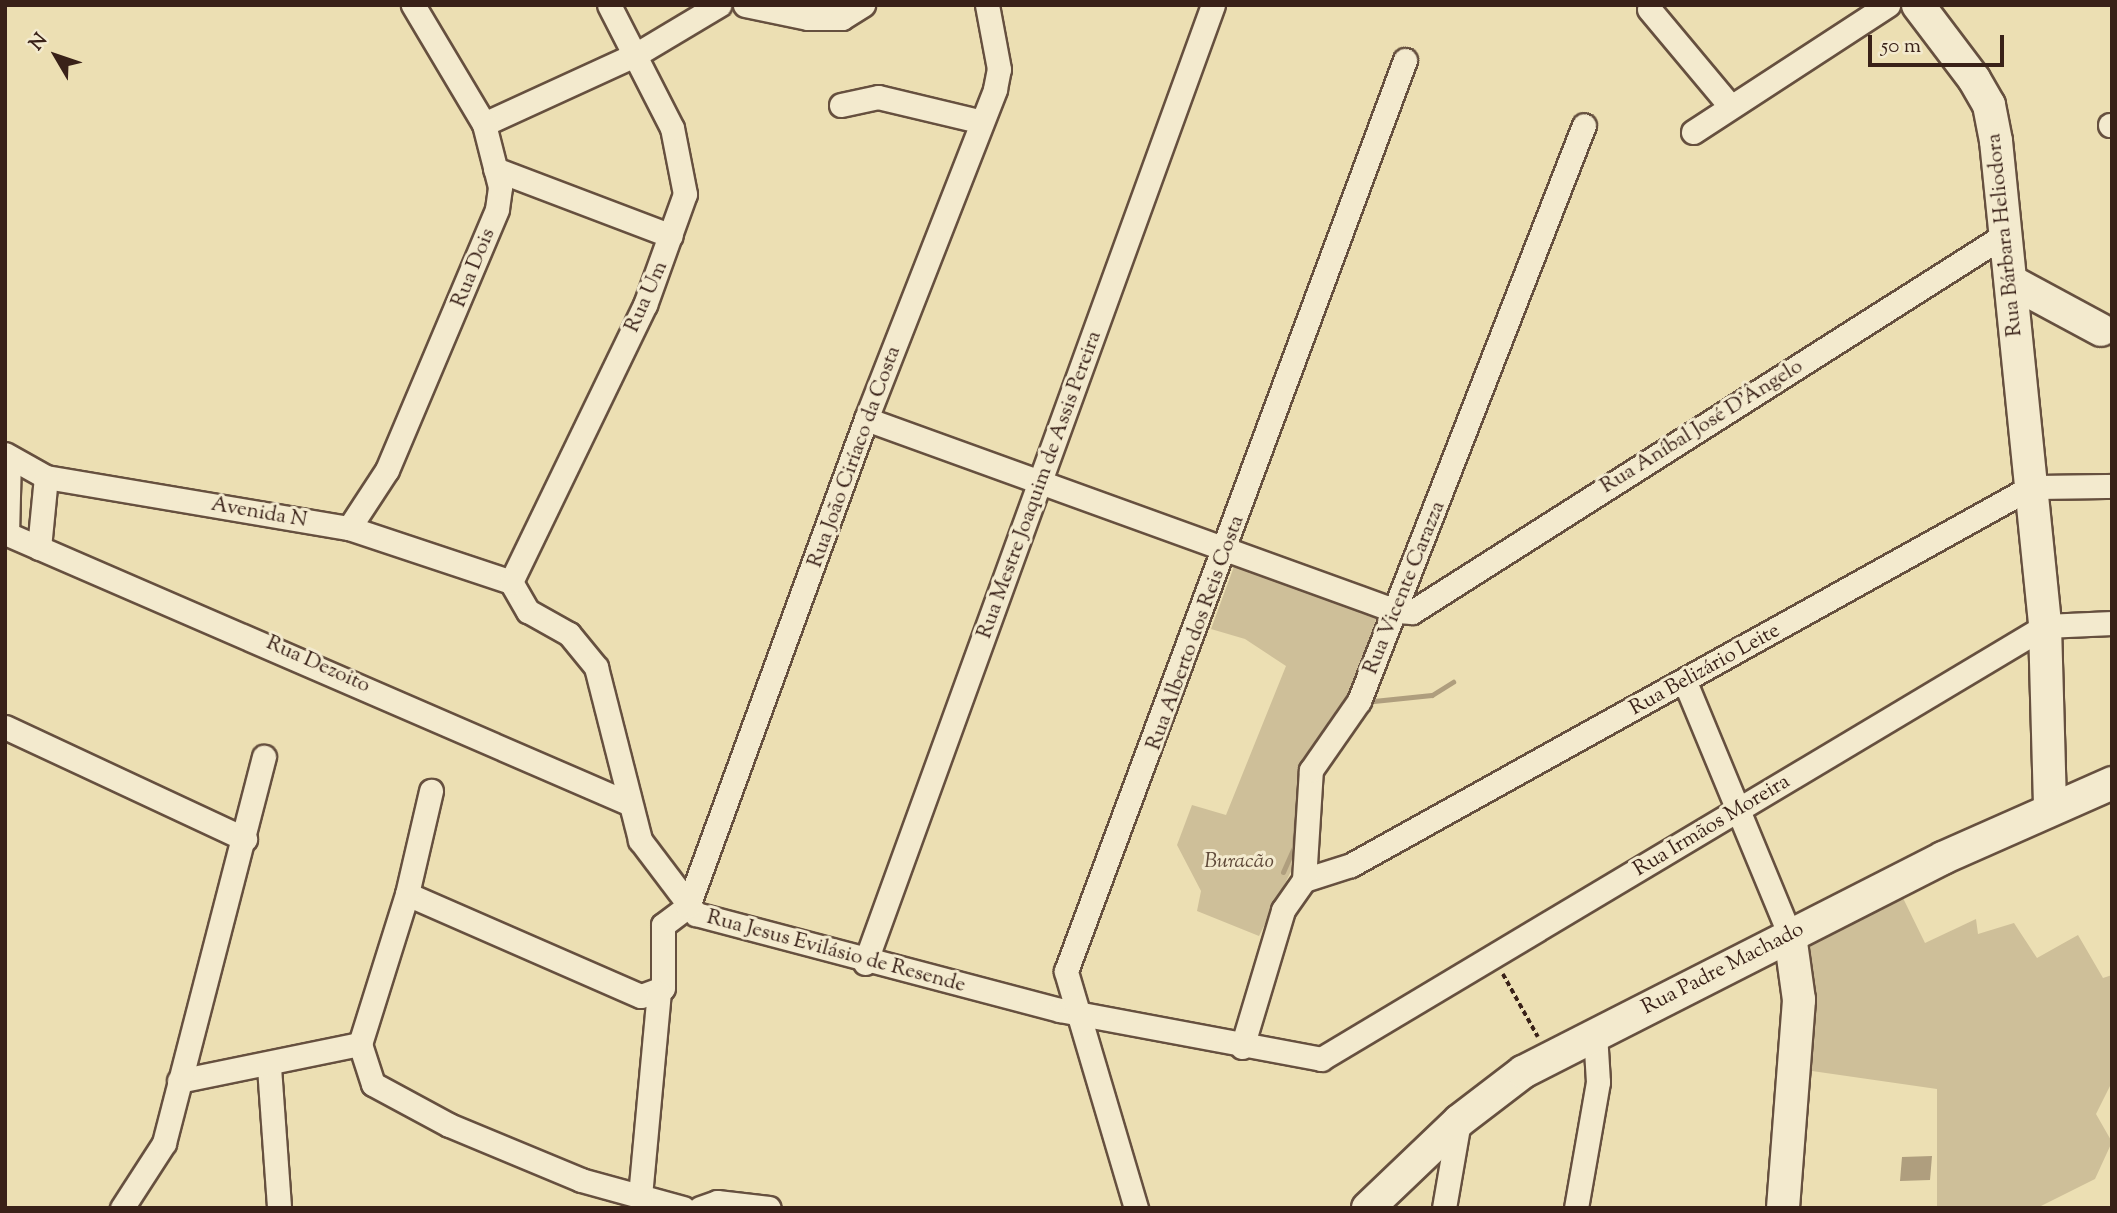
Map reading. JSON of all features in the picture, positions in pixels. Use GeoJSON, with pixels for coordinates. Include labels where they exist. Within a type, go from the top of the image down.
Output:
{"type":"FeatureCollection","features":[{"type":"Feature","properties":{"kind":"street","name":"Rua Dois"},"geometry":{"type":"LineString","coordinates":[[349,528],[387,470],[490,232],[500,187],[484,124],[413,5]]}},
{"type":"Feature","properties":{"kind":"street","name":"Rua Um"},"geometry":{"type":"LineString","coordinates":[[511,582],[645,305],[671,236],[684,180],[672,128],[637,54],[609,5]]}},
{"type":"Feature","properties":{"kind":"street"},"geometry":{"type":"LineString","coordinates":[[484,124],[637,54],[719,5]]}},
{"type":"Feature","properties":{"kind":"street"},"geometry":{"type":"LineString","coordinates":[[745,5],[808,18],[842,18],[863,5]]}},
{"type":"Feature","properties":{"kind":"street","name":"Rua João Ciríaco da Costa"},"geometry":{"type":"LineString","coordinates":[[688,906],[866,419],[999,69],[987,5]]}},
{"type":"Feature","properties":{"kind":"street","name":"Rua Mestre Joaquim de Assis Pereira"},"geometry":{"type":"LineString","coordinates":[[864,963],[1213,5]]}},
{"type":"Feature","properties":{"kind":"street"},"geometry":{"type":"LineString","coordinates":[[1692,132],[1888,5]]}},
{"type":"Feature","properties":{"kind":"street","name":"Rua Bárbara Heliodora"},"geometry":{"type":"LineString","coordinates":[[1918,5],[1989,105],[2012,282],[2045,626],[2050,806]]}},
{"type":"Feature","properties":{"kind":"street"},"geometry":{"type":"LineString","coordinates":[[1649,9],[1730,106]]}},
{"type":"Feature","properties":{"kind":"street","name":"Rua Alberto dos Reis Costa"},"geometry":{"type":"LineString","coordinates":[[1136,1208],[1074,1013],[1066,971],[1227,547],[1405,60]]}},
{"type":"Feature","properties":{"kind":"street"},"geometry":{"type":"LineString","coordinates":[[841,105],[878,97],[979,121]]}},
{"type":"Feature","properties":{"kind":"street","name":"Rua Vicente Carazza"},"geometry":{"type":"LineString","coordinates":[[1304,880],[1311,770],[1359,701],[1584,125]]}},
{"type":"Feature","properties":{"kind":"street"},"geometry":{"type":"LineString","coordinates":[[495,169],[671,236]]}},
{"type":"Feature","properties":{"kind":"street","name":"Rua Aníbal José D'Ângelo"},"geometry":{"type":"LineString","coordinates":[[1396,611],[1412,612],[2006,234]]}},
{"type":"Feature","properties":{"kind":"street"},"geometry":{"type":"LineString","coordinates":[[2012,282],[2106,331]]}},
{"type":"Feature","properties":{"kind":"street"},"geometry":{"type":"LineString","coordinates":[[2014,319],[2106,331]]}},
{"type":"Feature","properties":{"kind":"street"},"geometry":{"type":"LineString","coordinates":[[866,419],[1227,547],[1396,611]]}},
{"type":"Feature","properties":{"kind":"street"},"geometry":{"type":"LineString","coordinates":[[6,533],[7,456]]}},
{"type":"Feature","properties":{"kind":"street","name":"Avenida N"},"geometry":{"type":"LineString","coordinates":[[7,456],[46,477],[349,528],[511,582]]}},
{"type":"Feature","properties":{"kind":"street"},"geometry":{"type":"LineString","coordinates":[[39,548],[46,477]]}},
{"type":"Feature","properties":{"kind":"street","name":"Rua Belizário Leite"},"geometry":{"type":"LineString","coordinates":[[1304,880],[1351,865],[1685,682],[2031,487],[2112,486]]}},
{"type":"Feature","properties":{"kind":"street","name":"Rua Dezoito"},"geometry":{"type":"LineString","coordinates":[[6,533],[628,803]]}},
{"type":"Feature","properties":{"kind":"street","name":"Rua Jesus Evilásio de Resende"},"geometry":{"type":"LineString","coordinates":[[511,582],[528,611],[569,634],[596,667],[628,803],[640,841],[688,906],[703,916],[864,963],[1074,1013],[1242,1047],[1321,1059]]}},
{"type":"Feature","properties":{"kind":"street","name":"Rua Irmãos Moreira"},"geometry":{"type":"LineString","coordinates":[[1321,1059],[1492,953],[1739,813],[1859,733],[2045,626],[2112,623]]}},
{"type":"Feature","properties":{"kind":"street"},"geometry":{"type":"LineString","coordinates":[[1685,682],[1790,935],[1799,1000],[1783,1208]]}},
{"type":"Feature","properties":{"kind":"street"},"geometry":{"type":"LineString","coordinates":[[5,727],[246,839]]}},
{"type":"Feature","properties":{"kind":"street"},"geometry":{"type":"LineString","coordinates":[[122,1208],[164,1143],[246,839],[264,757]]}},
{"type":"Feature","properties":{"kind":"street","name":"Rua Padre Machado"},"geometry":{"type":"LineString","coordinates":[[1368,1208],[1459,1121],[1550,1058],[2050,806],[2112,783]]}},
{"type":"Feature","properties":{"kind":"street"},"geometry":{"type":"LineString","coordinates":[[431,791],[407,894],[360,1044],[373,1084],[449,1125],[581,1180],[682,1208]]}},
{"type":"Feature","properties":{"kind":"street"},"geometry":{"type":"LineString","coordinates":[[1242,1047],[1283,910],[1304,880]]}},
{"type":"Feature","properties":{"kind":"street"},"geometry":{"type":"LineString","coordinates":[[407,894],[641,996],[659,993]]}},
{"type":"Feature","properties":{"kind":"street"},"geometry":{"type":"LineString","coordinates":[[640,1196],[659,993],[666,978],[663,925],[688,906]]}},
{"type":"Feature","properties":{"kind":"street"},"geometry":{"type":"LineString","coordinates":[[1576,1208],[1598,1082],[1595,1033]]}},
{"type":"Feature","properties":{"kind":"street"},"geometry":{"type":"LineString","coordinates":[[179,1081],[269,1067],[360,1044]]}},
{"type":"Feature","properties":{"kind":"street"},"geometry":{"type":"LineString","coordinates":[[269,1067],[279,1208]]}},
{"type":"Feature","properties":{"kind":"street"},"geometry":{"type":"LineString","coordinates":[[1444,1208],[1459,1121]]}},
{"type":"Feature","properties":{"kind":"street"},"geometry":{"type":"LineString","coordinates":[[700,1208],[717,1202],[769,1208]]}},
{"type":"Feature","properties":{"kind":"path"},"geometry":{"type":"LineString","coordinates":[[1492,953],[1550,1058]]}},
{"type":"Feature","properties":{"kind":"green space","name":"Buracão"},"geometry":{"type":"Polygon","coordinates":[[[1236,561],[1378,614],[1347,704],[1308,764],[1302,849],[1259,936],[1197,911],[1201,891],[1177,845],[1192,805],[1226,815],[1286,666],[1245,639],[1211,629],[1236,561]]]}},
{"type":"Feature","properties":{"kind":"green space"},"geometry":{"type":"Polygon","coordinates":[[[1902,896],[1925,943],[1976,919],[1978,934],[2014,923],[2037,958],[2078,935],[2103,978],[2112,975],[2112,1082],[2096,1114],[2112,1142],[2095,1179],[2037,1208],[1937,1208],[1937,1089],[1812,1071],[1799,950],[1902,896]]]}},
{"type":"Feature","properties":{"kind":"shaded area"},"geometry":{"type":"Polygon","coordinates":[[[1932,1156],[1930,1180],[1900,1181],[1902,1157],[1932,1156]]]}},
{"type":"Feature","properties":{"kind":"waterway"},"geometry":{"type":"LineString","coordinates":[[1364,702],[1432,695],[1453,682]]}},
{"type":"Feature","properties":{"kind":"waterway"},"geometry":{"type":"LineString","coordinates":[[1283,872],[1294,847],[1300,770]]}}]}
